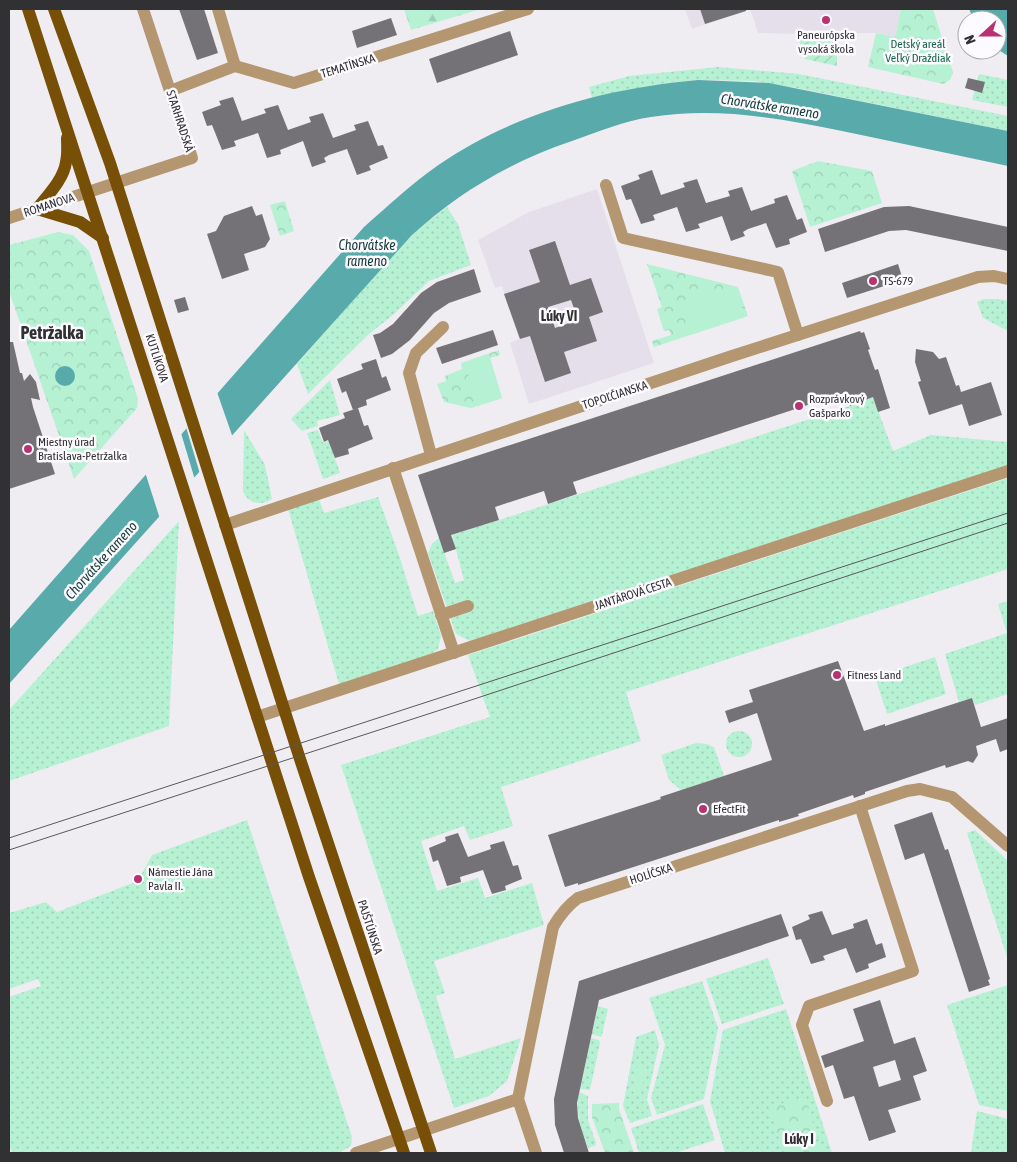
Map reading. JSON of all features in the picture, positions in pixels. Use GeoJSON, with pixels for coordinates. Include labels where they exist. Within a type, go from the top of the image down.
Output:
{"type":"FeatureCollection","features":[{"type":"Feature","properties":{"kind":"main road","name":"KUTLÍKOVA"},"geometry":{"type":"LineString","coordinates":[[28,9],[257,717]]}},
{"type":"Feature","properties":{"kind":"main road","name":"KUTLÍKOVA"},"geometry":{"type":"LineString","coordinates":[[54,9],[116,183],[284,709]]}},
{"type":"Feature","properties":{"kind":"main road"},"geometry":{"type":"LineString","coordinates":[[67,130],[66,162],[63,171],[37,209],[80,222],[103,238]]}},
{"type":"Feature","properties":{"kind":"main road","name":"PAJŠTÚNSKA"},"geometry":{"type":"LineString","coordinates":[[284,709],[431,1153]]}},
{"type":"Feature","properties":{"kind":"main road"},"geometry":{"type":"LineString","coordinates":[[257,717],[404,1153]]}},
{"type":"Feature","properties":{"kind":"street","name":"STARHRADSKÁ"},"geometry":{"type":"LineString","coordinates":[[116,183],[192,158],[143,9]]}},
{"type":"Feature","properties":{"kind":"street"},"geometry":{"type":"LineString","coordinates":[[170,91],[235,66],[218,9]]}},
{"type":"Feature","properties":{"kind":"street","name":"TEMATÍNSKA"},"geometry":{"type":"LineString","coordinates":[[235,66],[294,83],[528,9]]}},
{"type":"Feature","properties":{"kind":"street","name":"ROMANOVA"},"geometry":{"type":"LineString","coordinates":[[9,218],[116,183]]}},
{"type":"Feature","properties":{"kind":"street"},"geometry":{"type":"LineString","coordinates":[[606,185],[623,238],[778,272],[798,335]]}},
{"type":"Feature","properties":{"kind":"street","name":"TOPOĽČIANSKA"},"geometry":{"type":"LineString","coordinates":[[225,525],[432,455],[978,277],[994,276],[1008,279]]}},
{"type":"Feature","properties":{"kind":"street"},"geometry":{"type":"LineString","coordinates":[[432,455],[409,373],[416,353],[443,327]]}},
{"type":"Feature","properties":{"kind":"street"},"geometry":{"type":"LineString","coordinates":[[393,468],[454,653]]}},
{"type":"Feature","properties":{"kind":"street","name":"JANTÁROVÁ CESTA"},"geometry":{"type":"LineString","coordinates":[[257,717],[1008,471]]}},
{"type":"Feature","properties":{"kind":"street"},"geometry":{"type":"LineString","coordinates":[[442,615],[468,606]]}},
{"type":"Feature","properties":{"kind":"street","name":"HOLÍČSKA"},"geometry":{"type":"LineString","coordinates":[[518,1098],[553,927],[562,912],[578,898],[906,791],[920,789],[952,797],[1008,846]]}},
{"type":"Feature","properties":{"kind":"street"},"geometry":{"type":"LineString","coordinates":[[827,1101],[802,1025],[809,1006],[913,971],[860,806]]}},
{"type":"Feature","properties":{"kind":"street"},"geometry":{"type":"LineString","coordinates":[[356,1153],[518,1098],[536,1153]]}},
{"type":"Feature","properties":{"kind":"shaded area"},"geometry":{"type":"Polygon","coordinates":[[[685,9],[750,9],[692,29],[685,9]]]}},
{"type":"Feature","properties":{"kind":"shaded area","name":"Paneurópska vysoká škola"},"geometry":{"type":"Polygon","coordinates":[[[750,9],[901,9],[895,37],[876,33],[758,33],[750,9]]]}},
{"type":"Feature","properties":{"kind":"shaded area"},"geometry":{"type":"Polygon","coordinates":[[[597,189],[654,363],[529,404],[510,343],[519,339],[502,286],[495,288],[478,240],[529,212],[597,189]]]}},
{"type":"Feature","properties":{"kind":"green space"},"geometry":{"type":"Polygon","coordinates":[[[404,9],[481,9],[411,30],[404,9]]]}},
{"type":"Feature","properties":{"kind":"green space","name":"Detský areál Veľký Draždiak"},"geometry":{"type":"Polygon","coordinates":[[[901,9],[933,9],[953,72],[950,80],[943,84],[868,67],[876,33],[895,37],[901,9]]]}},
{"type":"Feature","properties":{"kind":"green space"},"geometry":{"type":"Polygon","coordinates":[[[837,33],[837,66],[805,59],[797,34],[837,33]]]}},
{"type":"Feature","properties":{"kind":"green space"},"geometry":{"type":"Polygon","coordinates":[[[718,67],[799,74],[1008,116],[1008,131],[797,88],[753,81],[698,80],[665,83],[592,98],[589,87],[629,76],[718,67]]]}},
{"type":"Feature","properties":{"kind":"green space"},"geometry":{"type":"Polygon","coordinates":[[[979,74],[1008,80],[1008,107],[972,100],[979,74]]]}},
{"type":"Feature","properties":{"kind":"green space"},"geometry":{"type":"Polygon","coordinates":[[[818,161],[872,171],[882,203],[810,227],[792,171],[818,161]]]}},
{"type":"Feature","properties":{"kind":"green space"},"geometry":{"type":"Polygon","coordinates":[[[285,201],[294,231],[280,236],[270,205],[285,201]]]}},
{"type":"Feature","properties":{"kind":"green space"},"geometry":{"type":"Polygon","coordinates":[[[447,207],[458,224],[471,265],[429,281],[393,315],[369,334],[308,394],[297,364],[395,252],[423,225],[447,207]]]}},
{"type":"Feature","properties":{"kind":"green space"},"geometry":{"type":"Polygon","coordinates":[[[58,232],[73,235],[89,251],[138,399],[137,408],[74,479],[9,291],[9,245],[58,232]]]}},
{"type":"Feature","properties":{"kind":"green space"},"geometry":{"type":"Polygon","coordinates":[[[647,264],[738,287],[748,316],[654,347],[652,341],[671,335],[669,330],[664,331],[657,309],[662,307],[647,264]]]}},
{"type":"Feature","properties":{"kind":"green space"},"geometry":{"type":"Polygon","coordinates":[[[734,286],[745,317],[690,335],[680,303],[734,286]]]}},
{"type":"Feature","properties":{"kind":"green space"},"geometry":{"type":"Polygon","coordinates":[[[983,299],[1008,301],[1008,331],[983,318],[977,302],[983,299]]]}},
{"type":"Feature","properties":{"kind":"green space"},"geometry":{"type":"Polygon","coordinates":[[[499,350],[500,355],[490,358],[502,398],[471,408],[444,402],[437,384],[446,381],[445,376],[462,369],[461,363],[499,350]]]}},
{"type":"Feature","properties":{"kind":"green space"},"geometry":{"type":"Polygon","coordinates":[[[490,358],[502,398],[478,406],[466,367],[490,358]]]}},
{"type":"Feature","properties":{"kind":"green space"},"geometry":{"type":"Polygon","coordinates":[[[330,380],[340,415],[317,421],[318,426],[302,431],[291,419],[330,380]]]}},
{"type":"Feature","properties":{"kind":"green space"},"geometry":{"type":"Polygon","coordinates":[[[873,397],[893,451],[931,435],[1008,442],[1008,465],[470,641],[456,634],[428,553],[432,544],[439,538],[455,583],[464,580],[452,535],[477,527],[473,514],[484,525],[873,397]]]}},
{"type":"Feature","properties":{"kind":"green space"},"geometry":{"type":"Polygon","coordinates":[[[244,430],[265,465],[272,499],[264,503],[251,501],[243,491],[244,430]]]}},
{"type":"Feature","properties":{"kind":"green space"},"geometry":{"type":"Polygon","coordinates":[[[318,430],[323,443],[329,441],[340,473],[323,479],[307,433],[318,430]]]}},
{"type":"Feature","properties":{"kind":"green space"},"geometry":{"type":"Polygon","coordinates":[[[1008,478],[1008,569],[626,692],[641,741],[501,787],[513,826],[470,840],[464,826],[421,841],[437,891],[478,878],[485,898],[532,883],[544,925],[434,961],[445,993],[436,996],[455,1059],[521,1038],[507,1081],[489,1096],[454,1108],[341,765],[490,717],[468,655],[1008,478]]]}},
{"type":"Feature","properties":{"kind":"green space"},"geometry":{"type":"Polygon","coordinates":[[[378,497],[418,616],[433,611],[441,636],[438,649],[431,654],[339,684],[288,509],[319,499],[324,513],[378,497]]]}},
{"type":"Feature","properties":{"kind":"green space"},"geometry":{"type":"Polygon","coordinates":[[[179,521],[169,726],[9,781],[9,710],[179,521]]]}},
{"type":"Feature","properties":{"kind":"green space"},"geometry":{"type":"Polygon","coordinates":[[[1008,601],[1008,694],[975,705],[972,698],[959,702],[945,654],[1007,633],[998,604],[1008,601]]]}},
{"type":"Feature","properties":{"kind":"green space"},"geometry":{"type":"Polygon","coordinates":[[[935,657],[946,694],[887,714],[875,677],[935,657]]]}},
{"type":"Feature","properties":{"kind":"green space"},"geometry":{"type":"Polygon","coordinates":[[[739,731],[749,734],[752,744],[749,754],[739,757],[729,754],[726,744],[729,734],[739,731]]]}},
{"type":"Feature","properties":{"kind":"green space"},"geometry":{"type":"Polygon","coordinates":[[[696,743],[714,747],[724,776],[681,790],[669,780],[661,755],[696,743]]]}},
{"type":"Feature","properties":{"kind":"green space"},"geometry":{"type":"Polygon","coordinates":[[[247,820],[352,1137],[351,1146],[339,1153],[13,1153],[9,1146],[9,997],[41,986],[38,979],[9,989],[9,913],[46,902],[57,912],[138,881],[152,855],[247,820]]]}},
{"type":"Feature","properties":{"kind":"green space"},"geometry":{"type":"Polygon","coordinates":[[[975,830],[1008,861],[1008,960],[967,833],[975,830]]]}},
{"type":"Feature","properties":{"kind":"green space"},"geometry":{"type":"Polygon","coordinates":[[[768,958],[784,1004],[722,1024],[706,979],[768,958]]]}},
{"type":"Feature","properties":{"kind":"green space"},"geometry":{"type":"Polygon","coordinates":[[[702,981],[718,1028],[704,1099],[657,1115],[651,1098],[665,1045],[649,998],[702,981]]]}},
{"type":"Feature","properties":{"kind":"green space"},"geometry":{"type":"Polygon","coordinates":[[[1008,985],[1008,1111],[979,1105],[947,1005],[1008,985]]]}},
{"type":"Feature","properties":{"kind":"green space"},"geometry":{"type":"Polygon","coordinates":[[[598,1006],[608,1009],[601,1037],[592,1034],[598,1006]]]}},
{"type":"Feature","properties":{"kind":"green space"},"geometry":{"type":"Polygon","coordinates":[[[786,1009],[832,1153],[725,1153],[710,1101],[723,1030],[786,1009]]]}},
{"type":"Feature","properties":{"kind":"green space"},"geometry":{"type":"Polygon","coordinates":[[[655,1030],[659,1045],[647,1099],[652,1116],[630,1123],[623,1106],[636,1037],[655,1030]]]}},
{"type":"Feature","properties":{"kind":"green space"},"geometry":{"type":"Polygon","coordinates":[[[591,1038],[599,1040],[600,1043],[590,1090],[580,1089],[591,1038]]]}},
{"type":"Feature","properties":{"kind":"green space"},"geometry":{"type":"Polygon","coordinates":[[[638,1063],[646,1065],[641,1094],[633,1092],[638,1063]]]}},
{"type":"Feature","properties":{"kind":"green space"},"geometry":{"type":"Polygon","coordinates":[[[579,1092],[588,1096],[588,1120],[596,1143],[595,1146],[588,1148],[578,1114],[579,1092]]]}},
{"type":"Feature","properties":{"kind":"green space"},"geometry":{"type":"Polygon","coordinates":[[[804,1096],[823,1153],[784,1153],[769,1108],[804,1096]]]}},
{"type":"Feature","properties":{"kind":"green space"},"geometry":{"type":"Polygon","coordinates":[[[619,1103],[619,1109],[634,1153],[605,1153],[592,1117],[592,1104],[619,1103]]]}},
{"type":"Feature","properties":{"kind":"green space"},"geometry":{"type":"Polygon","coordinates":[[[703,1104],[715,1140],[675,1153],[639,1153],[631,1128],[703,1104]]]}},
{"type":"Feature","properties":{"kind":"green space"},"geometry":{"type":"Polygon","coordinates":[[[977,1111],[1008,1119],[1008,1153],[971,1153],[977,1111]]]}},
{"type":"Feature","properties":{"kind":"water"},"geometry":{"type":"Polygon","coordinates":[[[1008,9],[1008,56],[1007,10],[969,10],[1008,9]]]}},
{"type":"Feature","properties":{"kind":"water","name":"Chorvátske rameno"},"geometry":{"type":"Polygon","coordinates":[[[698,80],[769,83],[1008,131],[1008,166],[795,122],[747,115],[699,113],[651,117],[621,124],[528,158],[466,192],[411,236],[9,684],[9,630],[364,227],[391,203],[427,173],[466,147],[497,131],[529,118],[562,106],[630,89],[698,80]]]}},
{"type":"Feature","properties":{"kind":"water"},"geometry":{"type":"Polygon","coordinates":[[[65,366],[72,369],[75,376],[72,383],[65,386],[58,383],[55,376],[58,369],[65,366]]]}},
{"type":"Feature","properties":{"kind":"pier"},"geometry":{"type":"Polygon","coordinates":[[[217,392],[233,438],[200,474],[186,427],[217,392]]]}},
{"type":"Feature","properties":{"kind":"pier"},"geometry":{"type":"Polygon","coordinates":[[[181,433],[195,480],[160,519],[145,472],[181,433]]]}},
{"type":"Feature","properties":{"kind":"building"},"geometry":{"type":"Polygon","coordinates":[[[179,9],[204,9],[218,53],[197,60],[179,9]]]}},
{"type":"Feature","properties":{"kind":"building"},"geometry":{"type":"Polygon","coordinates":[[[700,9],[746,9],[746,11],[705,24],[700,9]]]}},
{"type":"Feature","properties":{"kind":"building"},"geometry":{"type":"Polygon","coordinates":[[[391,18],[397,35],[357,48],[352,31],[391,18]]]}},
{"type":"Feature","properties":{"kind":"building"},"geometry":{"type":"Polygon","coordinates":[[[510,31],[518,55],[437,83],[429,59],[510,31]]]}},
{"type":"Feature","properties":{"kind":"building"},"geometry":{"type":"Polygon","coordinates":[[[968,78],[985,82],[982,93],[965,88],[968,78]]]}},
{"type":"Feature","properties":{"kind":"building"},"geometry":{"type":"Polygon","coordinates":[[[233,97],[242,121],[266,113],[264,109],[278,105],[288,130],[311,122],[309,117],[323,113],[333,138],[356,130],[354,125],[368,121],[378,146],[383,145],[388,158],[369,166],[371,170],[357,175],[347,149],[329,155],[324,158],[326,162],[312,167],[303,141],[280,150],[281,154],[267,158],[258,133],[234,141],[236,146],[222,150],[212,125],[207,126],[202,112],[221,105],[219,101],[233,97]]]}},
{"type":"Feature","properties":{"kind":"building"},"geometry":{"type":"Polygon","coordinates":[[[652,170],[661,195],[685,187],[683,183],[697,179],[706,203],[730,196],[728,191],[742,187],[751,211],[775,203],[774,199],[787,195],[797,220],[802,218],[807,232],[789,239],[790,244],[776,248],[766,223],[748,229],[743,232],[745,236],[731,241],[722,216],[698,224],[700,228],[686,232],[677,207],[653,215],[655,220],[641,224],[631,199],[626,200],[621,186],[640,179],[638,175],[652,170]]]}},
{"type":"Feature","properties":{"kind":"building"},"geometry":{"type":"Polygon","coordinates":[[[252,206],[256,216],[262,214],[270,239],[265,247],[244,254],[249,270],[222,279],[207,234],[216,231],[224,216],[252,206]]]}},
{"type":"Feature","properties":{"kind":"building"},"geometry":{"type":"Polygon","coordinates":[[[909,206],[1008,227],[1008,251],[906,230],[889,231],[825,252],[818,229],[884,207],[909,206]]]}},
{"type":"Feature","properties":{"kind":"building"},"geometry":{"type":"Polygon","coordinates":[[[555,241],[570,285],[591,278],[603,312],[589,317],[597,341],[564,352],[571,373],[545,382],[530,336],[520,339],[504,294],[540,282],[529,250],[555,241]],[[571,300],[548,307],[555,328],[578,320],[571,300]]]}},
{"type":"Feature","properties":{"kind":"building","name":"TS-679"},"geometry":{"type":"Polygon","coordinates":[[[898,264],[903,280],[847,298],[842,283],[898,264]]]}},
{"type":"Feature","properties":{"kind":"building"},"geometry":{"type":"Polygon","coordinates":[[[474,269],[481,292],[449,303],[434,313],[410,340],[392,354],[381,358],[373,335],[380,333],[393,324],[421,293],[437,282],[474,269]]]}},
{"type":"Feature","properties":{"kind":"building"},"geometry":{"type":"Polygon","coordinates":[[[185,297],[189,310],[178,313],[174,300],[185,297]]]}},
{"type":"Feature","properties":{"kind":"building"},"geometry":{"type":"Polygon","coordinates":[[[493,330],[498,345],[442,364],[436,348],[493,330]]]}},
{"type":"Feature","properties":{"kind":"building"},"geometry":{"type":"Polygon","coordinates":[[[860,331],[861,333],[864,332],[870,349],[868,350],[875,370],[878,369],[890,408],[878,412],[873,397],[850,406],[844,393],[573,482],[577,494],[548,504],[544,491],[495,507],[499,520],[451,535],[456,549],[444,553],[418,475],[860,331]]]}},
{"type":"Feature","properties":{"kind":"building","name":"Miestny úrad Bratislava-Petržalka"},"geometry":{"type":"Polygon","coordinates":[[[9,342],[13,342],[20,373],[22,373],[24,381],[30,374],[36,382],[40,400],[31,398],[55,474],[9,489],[9,342]]]}},
{"type":"Feature","properties":{"kind":"building"},"geometry":{"type":"Polygon","coordinates":[[[916,349],[933,352],[939,359],[946,357],[956,386],[959,385],[961,392],[991,382],[1002,415],[969,426],[962,404],[929,415],[918,382],[921,381],[915,362],[916,349]]]}},
{"type":"Feature","properties":{"kind":"building"},"geometry":{"type":"Polygon","coordinates":[[[376,359],[382,378],[386,376],[391,390],[366,400],[367,405],[353,410],[346,391],[342,393],[337,379],[363,369],[361,364],[376,359]]]}},
{"type":"Feature","properties":{"kind":"building"},"geometry":{"type":"Polygon","coordinates":[[[358,408],[364,426],[368,425],[373,439],[348,449],[349,454],[335,458],[328,440],[324,442],[319,428],[345,418],[343,413],[358,408]]]}},
{"type":"Feature","properties":{"kind":"building"},"geometry":{"type":"Polygon","coordinates":[[[838,661],[864,731],[972,698],[981,727],[1008,718],[1008,749],[1000,752],[996,739],[976,746],[978,755],[973,763],[968,761],[946,768],[945,765],[865,792],[865,794],[854,798],[853,795],[798,814],[799,816],[779,822],[779,820],[578,885],[578,883],[565,887],[548,835],[661,799],[660,797],[772,760],[757,713],[729,723],[725,711],[753,702],[749,690],[838,661]]]}},
{"type":"Feature","properties":{"kind":"building"},"geometry":{"type":"Polygon","coordinates":[[[932,812],[945,850],[948,849],[990,979],[988,980],[990,985],[969,992],[924,853],[905,860],[894,825],[932,812]]]}},
{"type":"Feature","properties":{"kind":"building"},"geometry":{"type":"Polygon","coordinates":[[[458,833],[468,857],[491,849],[490,845],[504,841],[513,866],[518,865],[522,879],[505,886],[506,890],[492,894],[483,870],[460,877],[461,882],[447,886],[438,860],[433,862],[429,848],[446,841],[445,837],[458,833]]]}},
{"type":"Feature","properties":{"kind":"building"},"geometry":{"type":"Polygon","coordinates":[[[822,911],[832,935],[854,928],[853,924],[867,919],[876,945],[882,943],[886,957],[868,964],[869,968],[856,973],[846,948],[823,956],[825,960],[811,964],[801,939],[796,940],[792,927],[810,919],[808,915],[822,911]]]}},
{"type":"Feature","properties":{"kind":"building"},"geometry":{"type":"Polygon","coordinates":[[[781,914],[789,936],[599,1000],[577,1103],[578,1118],[589,1153],[564,1153],[555,1125],[554,1099],[579,981],[781,914]]]}},
{"type":"Feature","properties":{"kind":"building"},"geometry":{"type":"Polygon","coordinates":[[[880,1000],[894,1044],[915,1037],[927,1071],[913,1076],[921,1100],[888,1110],[896,1132],[869,1141],[854,1096],[844,1099],[833,1065],[825,1068],[821,1056],[864,1041],[853,1009],[880,1000]],[[895,1060],[873,1067],[879,1087],[901,1080],[895,1060]]]}},
{"type":"Feature","properties":{"kind":"tram line"},"geometry":{"type":"LineString","coordinates":[[9,838],[1008,513]]}},
{"type":"Feature","properties":{"kind":"tram line"},"geometry":{"type":"LineString","coordinates":[[9,850],[1008,523]]}},
{"type":"Feature","properties":{"kind":"place","name":"Paneurópska vysoká škola"},"geometry":{"type":"Point","coordinates":[826,20]}},
{"type":"Feature","properties":{"kind":"place","name":"TS-679"},"geometry":{"type":"Point","coordinates":[873,281]}},
{"type":"Feature","properties":{"kind":"place","name":"Rozprávkový Gašparko"},"geometry":{"type":"Point","coordinates":[799,406]}},
{"type":"Feature","properties":{"kind":"place","name":"Miestny úrad Bratislava-Petržalka"},"geometry":{"type":"Point","coordinates":[28,449]}},
{"type":"Feature","properties":{"kind":"place","name":"Fitness Land"},"geometry":{"type":"Point","coordinates":[837,675]}},
{"type":"Feature","properties":{"kind":"place","name":"EfectFit"},"geometry":{"type":"Point","coordinates":[703,809]}},
{"type":"Feature","properties":{"kind":"place","name":"Námestie Jána Pavla II."},"geometry":{"type":"Point","coordinates":[138,879]}},
{"type":"Feature","properties":{"kind":"district","name":"Lúky VI"},"geometry":{"type":"Point","coordinates":[559,316]}},
{"type":"Feature","properties":{"kind":"district","name":"Petržalka"},"geometry":{"type":"Point","coordinates":[52,333]}},
{"type":"Feature","properties":{"kind":"district","name":"Lúky I"},"geometry":{"type":"Point","coordinates":[799,1139]}}]}
